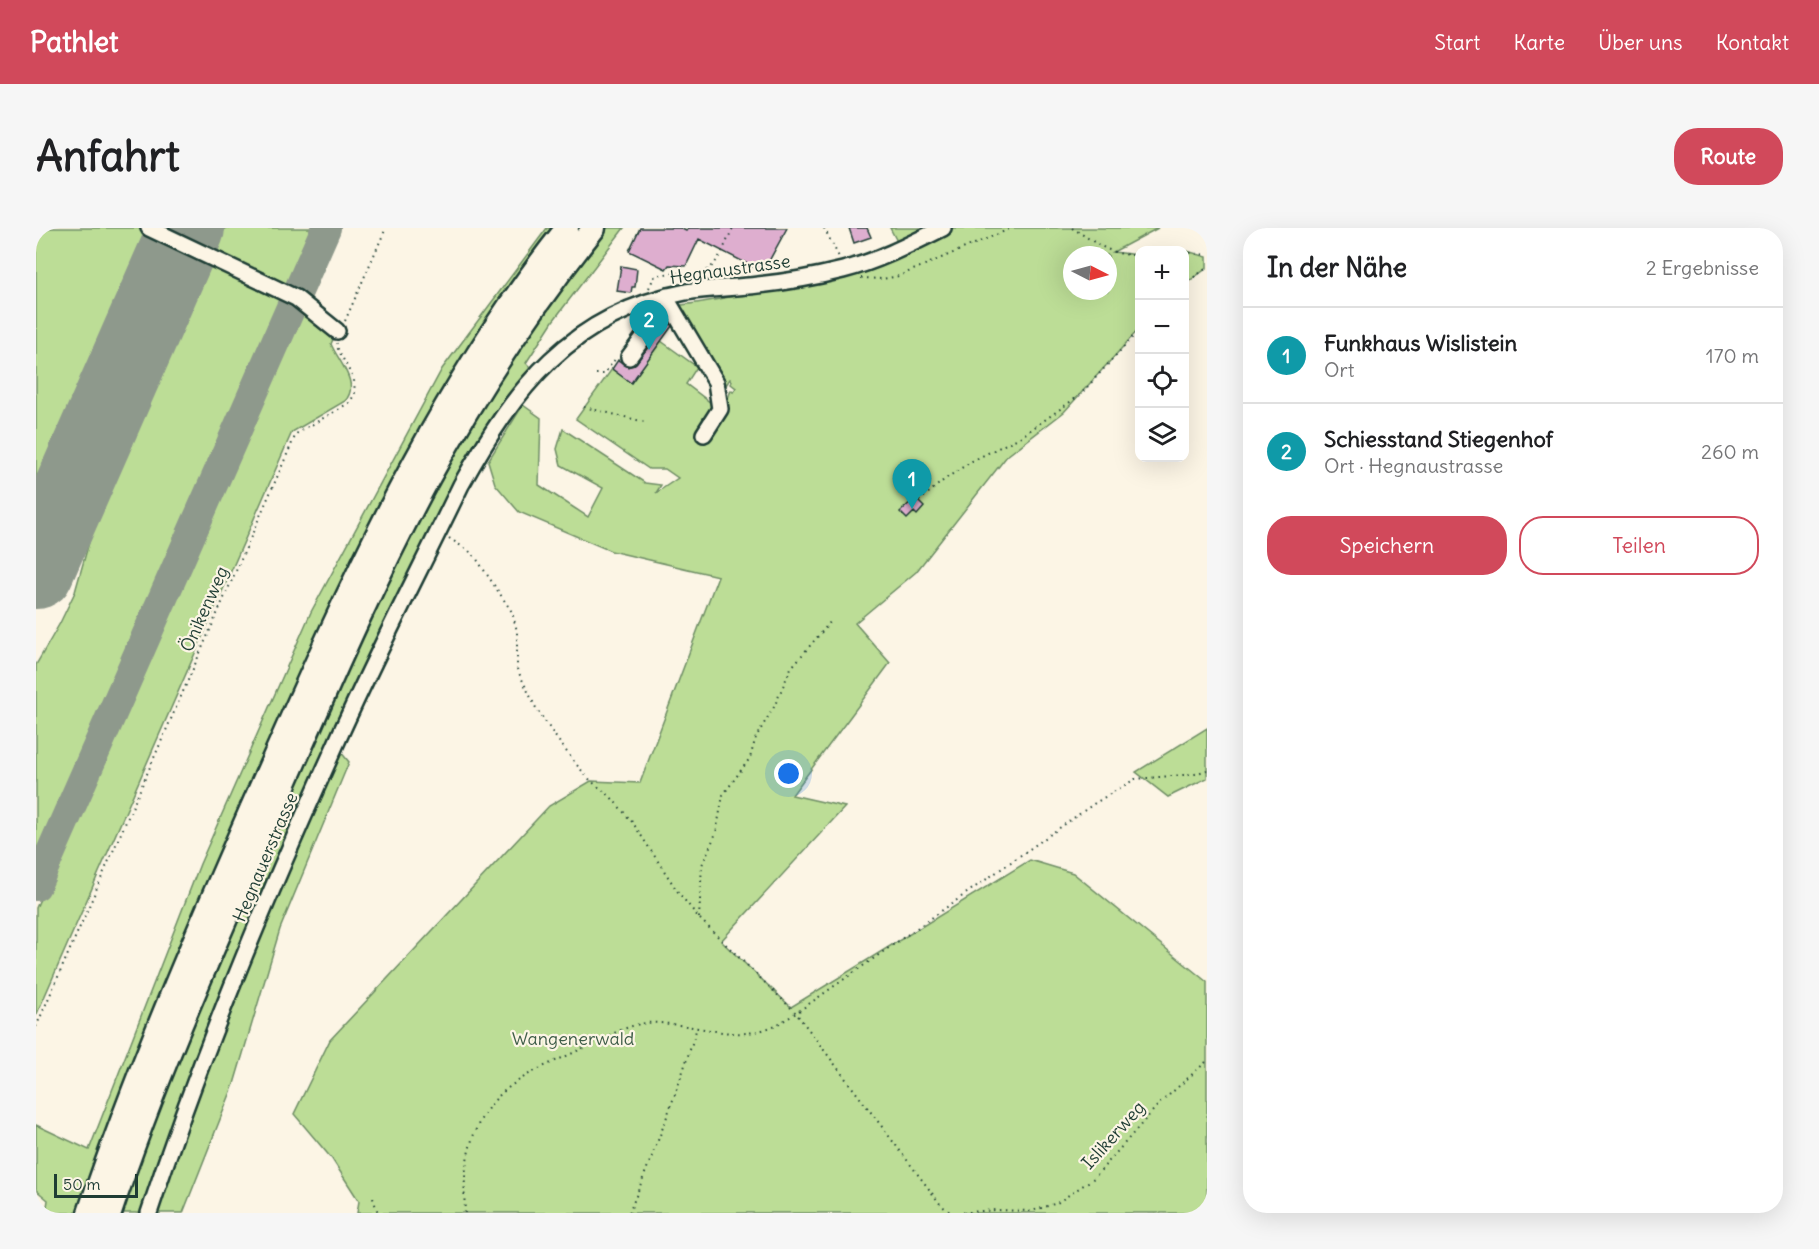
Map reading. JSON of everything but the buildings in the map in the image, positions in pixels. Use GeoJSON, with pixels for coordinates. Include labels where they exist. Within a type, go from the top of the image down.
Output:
{"type":"FeatureCollection","features":[{"type":"Feature","properties":{"kind":"highway"},"geometry":{"type":"LineString","coordinates":[[89,1213],[124,1113],[185,962],[289,723],[369,549],[453,393],[520,291],[567,228]]}},
{"type":"Feature","properties":{"kind":"highway"},"geometry":{"type":"LineString","coordinates":[[110,1213],[150,1103],[200,978],[328,688],[395,543],[440,457],[490,373],[541,298],[594,228]]}},
{"type":"Feature","properties":{"kind":"street"},"geometry":{"type":"LineString","coordinates":[[149,228],[296,298],[338,334]]}},
{"type":"Feature","properties":{"kind":"street","name":"Hegnaustrasse"},"geometry":{"type":"LineString","coordinates":[[440,530],[483,446],[512,402],[536,373],[577,337],[624,311],[647,302],[668,300],[706,290],[785,282],[844,270],[886,255],[944,228]]}},
{"type":"Feature","properties":{"kind":"street"},"geometry":{"type":"LineString","coordinates":[[629,357],[668,300],[716,382],[720,409],[704,434]]}},
{"type":"Feature","properties":{"kind":"street","name":"Hegnauerstrasse"},"geometry":{"type":"LineString","coordinates":[[149,1213],[181,1120],[241,962],[335,745],[440,530]]}},
{"type":"Feature","properties":{"kind":"path"},"geometry":{"type":"LineString","coordinates":[[338,334],[386,228]]}},
{"type":"Feature","properties":{"kind":"path"},"geometry":{"type":"LineString","coordinates":[[647,302],[654,277],[668,272],[699,274],[711,268],[732,228]]}},
{"type":"Feature","properties":{"kind":"path"},"geometry":{"type":"LineString","coordinates":[[824,228],[839,254],[844,270]]}},
{"type":"Feature","properties":{"kind":"path"},"geometry":{"type":"LineString","coordinates":[[882,279],[915,270],[952,252],[1012,228]]}},
{"type":"Feature","properties":{"kind":"path"},"geometry":{"type":"LineString","coordinates":[[1072,228],[1107,251],[1119,255],[1135,255]]}},
{"type":"Feature","properties":{"kind":"path"},"geometry":{"type":"LineString","coordinates":[[1189,253],[1207,255]]}},
{"type":"Feature","properties":{"kind":"path"},"geometry":{"type":"LineString","coordinates":[[1189,281],[1207,268]]}},
{"type":"Feature","properties":{"kind":"path","name":"Önikenweg"},"geometry":{"type":"LineString","coordinates":[[36,1026],[296,434],[349,403],[355,394],[354,380],[342,357],[338,334]]}},
{"type":"Feature","properties":{"kind":"path"},"geometry":{"type":"LineString","coordinates":[[919,501],[945,479],[972,461],[1022,436],[1080,395],[1135,334]]}},
{"type":"Feature","properties":{"kind":"path"},"geometry":{"type":"LineString","coordinates":[[596,374],[604,374],[621,351],[629,357]]}},
{"type":"Feature","properties":{"kind":"path"},"geometry":{"type":"LineString","coordinates":[[584,407],[645,422]]}},
{"type":"Feature","properties":{"kind":"path"},"geometry":{"type":"LineString","coordinates":[[440,530],[476,558],[512,612],[517,631],[517,669],[542,716],[576,764],[591,781],[610,796],[633,823],[678,892],[699,918],[796,1013],[941,1205],[951,1213]]}},
{"type":"Feature","properties":{"kind":"path"},"geometry":{"type":"LineString","coordinates":[[699,918],[702,865],[716,833],[723,795],[750,758],[756,737],[774,707],[791,668],[831,621]]}},
{"type":"Feature","properties":{"kind":"path"},"geometry":{"type":"LineString","coordinates":[[465,1213],[465,1167],[470,1142],[485,1113],[509,1087],[530,1074],[638,1025],[656,1023],[748,1034],[771,1029],[1105,797],[1135,779],[1195,774],[1207,770]]}},
{"type":"Feature","properties":{"kind":"path"},"geometry":{"type":"LineString","coordinates":[[629,1213],[664,1128],[697,1028]]}},
{"type":"Feature","properties":{"kind":"path","name":"Islikerweg"},"geometry":{"type":"LineString","coordinates":[[957,1213],[995,1210],[1032,1211],[1057,1203],[1094,1178],[1159,1104],[1207,1061]]}},
{"type":"Feature","properties":{"kind":"path"},"geometry":{"type":"LineString","coordinates":[[373,1198],[378,1213]]}},
{"type":"Feature","properties":{"kind":"green space"},"geometry":{"type":"Polygon","coordinates":[[[36,228],[150,228],[36,492],[36,228]]]}},
{"type":"Feature","properties":{"kind":"green space"},"geometry":{"type":"Polygon","coordinates":[[[225,228],[317,228],[36,866],[36,665],[75,592],[93,528],[225,228]]]}},
{"type":"Feature","properties":{"kind":"green space"},"geometry":{"type":"Polygon","coordinates":[[[547,228],[624,228],[553,321],[526,363],[536,373],[502,417],[335,745],[349,762],[280,929],[234,1084],[183,1213],[46,1213],[48,1200],[36,1190],[36,1125],[89,1150],[200,864],[311,612],[442,369],[547,228]]]}},
{"type":"Feature","properties":{"kind":"green space","name":"Wangenerwald"},"geometry":{"type":"Polygon","coordinates":[[[890,228],[1158,228],[1117,250],[1117,246],[1063,246],[1063,300],[1117,300],[1117,252],[1135,255],[1135,333],[1064,412],[1007,456],[916,572],[855,623],[890,663],[792,795],[845,807],[721,941],[791,1007],[1030,860],[1073,873],[1207,982],[1207,1213],[357,1213],[359,1201],[332,1159],[294,1114],[330,1040],[549,806],[591,781],[640,783],[718,576],[611,551],[519,512],[495,484],[488,461],[523,405],[541,418],[539,485],[588,517],[603,488],[561,465],[557,449],[563,429],[645,483],[661,485],[656,493],[678,478],[665,469],[649,469],[576,419],[612,369],[631,383],[661,341],[697,367],[686,384],[723,412],[731,390],[733,392],[736,388],[731,384],[730,379],[724,388],[674,306],[732,297],[817,275],[901,249],[890,228]]]}},
{"type":"Feature","properties":{"kind":"green space"},"geometry":{"type":"Polygon","coordinates":[[[1189,252],[1207,257],[1207,268],[1189,281],[1189,252]]]}},
{"type":"Feature","properties":{"kind":"green space"},"geometry":{"type":"Polygon","coordinates":[[[298,312],[334,337],[331,344],[347,372],[351,387],[349,394],[345,401],[292,432],[36,1016],[36,908],[298,312]]]}},
{"type":"Feature","properties":{"kind":"green space"},"geometry":{"type":"Polygon","coordinates":[[[1207,728],[1207,778],[1168,797],[1136,772],[1207,728]]]}},
{"type":"Feature","properties":{"kind":"taxiway"},"geometry":{"type":"LineString","coordinates":[[36,886],[326,228]]}},
{"type":"Feature","properties":{"kind":"runway"},"geometry":{"type":"LineString","coordinates":[[36,571],[187,228]]}},
{"type":"Feature","properties":{"kind":"place","name":"Schiesstand Stiegenhof"},"geometry":{"type":"Point","coordinates":[649,350]}},
{"type":"Feature","properties":{"kind":"place","name":"Funkhaus Wislistein"},"geometry":{"type":"Point","coordinates":[912,509]}}]}
